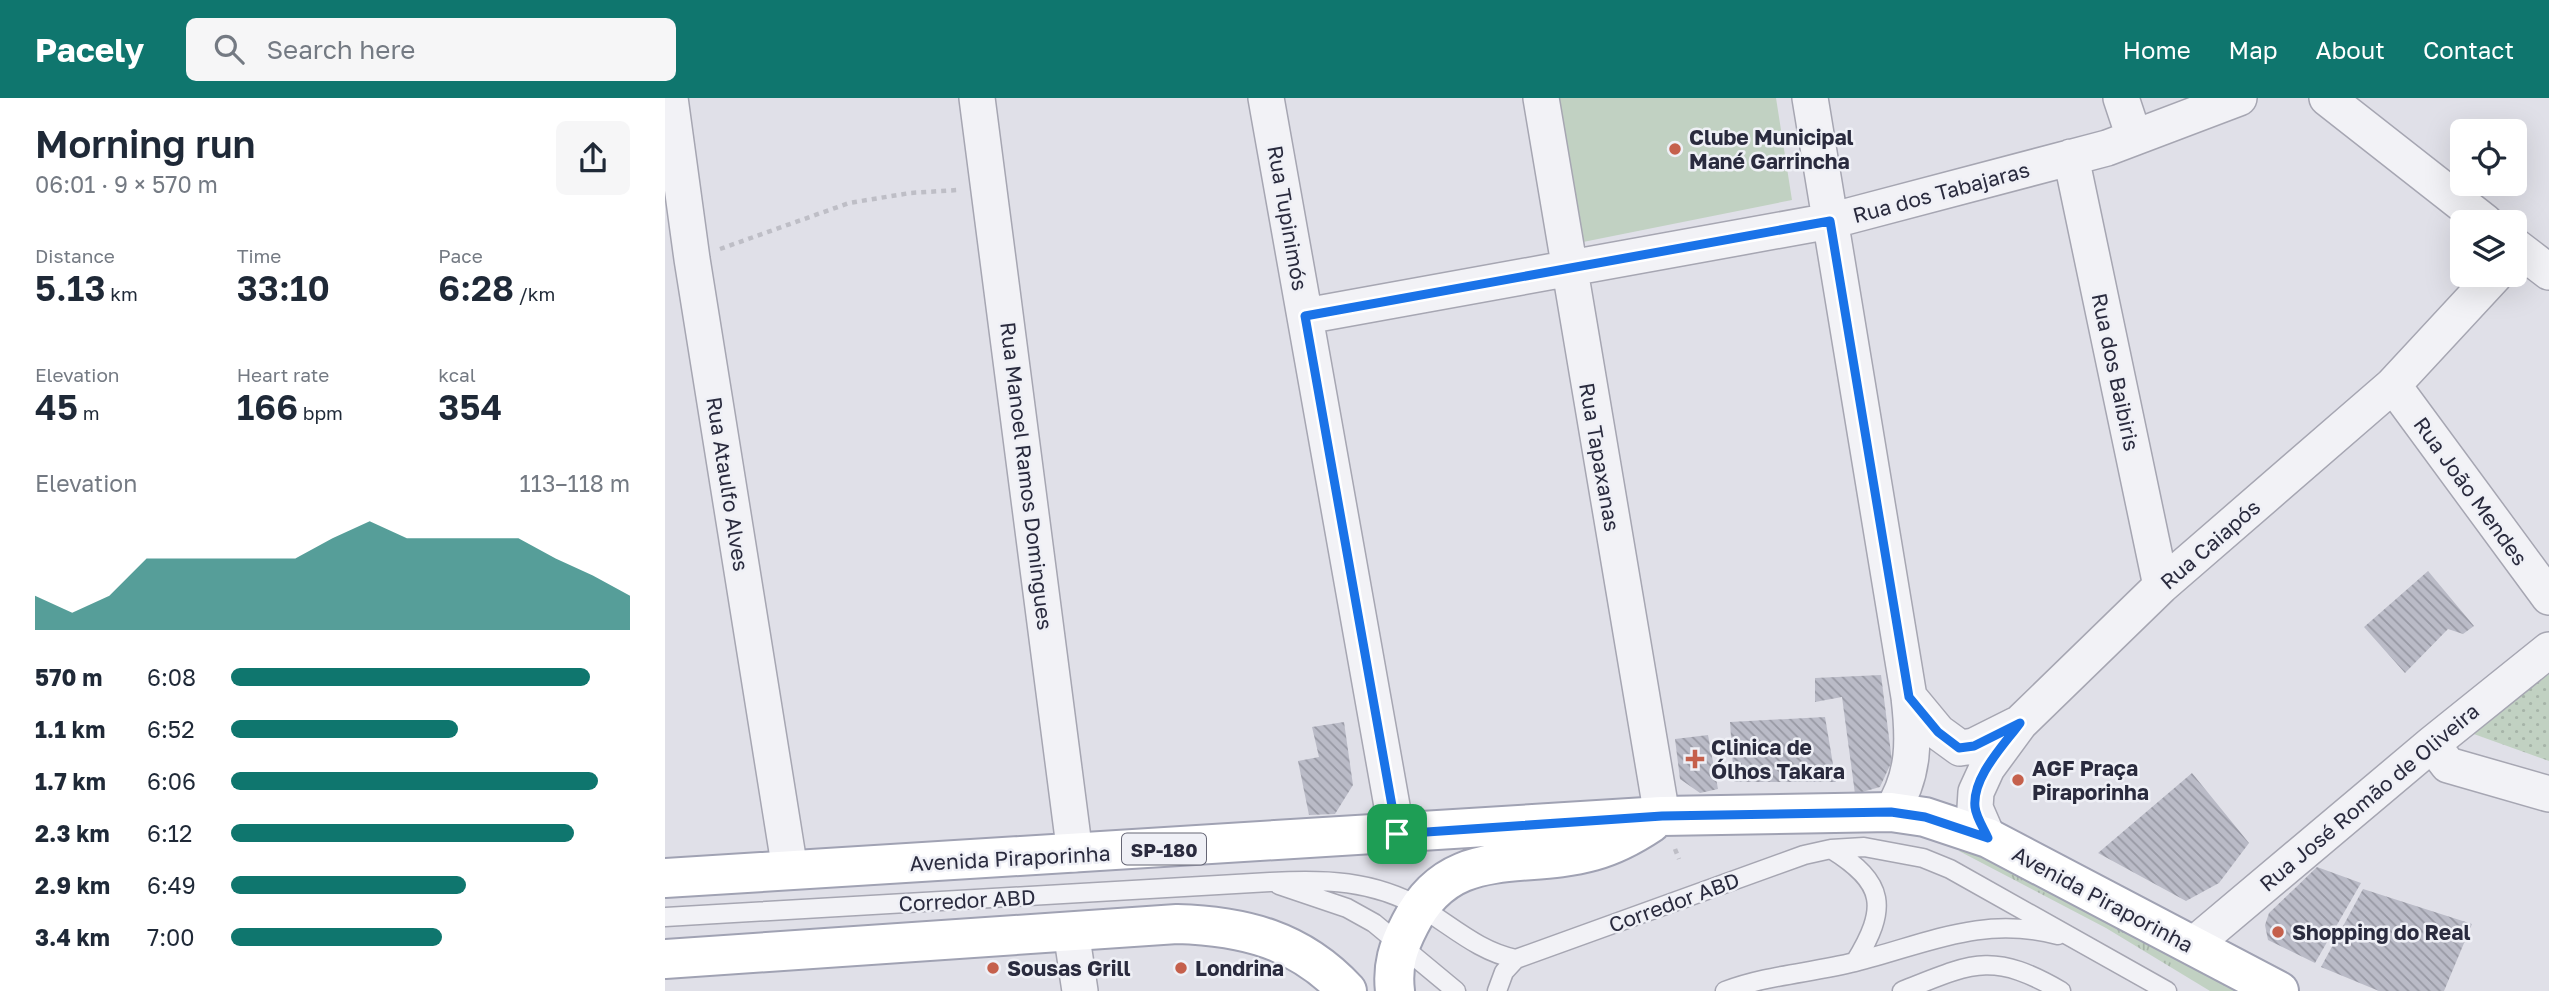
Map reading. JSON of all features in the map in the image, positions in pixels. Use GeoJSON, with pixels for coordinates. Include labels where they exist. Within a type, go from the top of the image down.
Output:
{"type":"FeatureCollection","features":[{"type":"Feature","properties":{"kind":"main road","name":"Avenida Piraporinha"},"geometry":{"type":"LineString","coordinates":[[665,878],[1662,816],[1891,812],[1925,817],[1988,838],[2280,991]]}},
{"type":"Feature","properties":{"kind":"main road"},"geometry":{"type":"LineString","coordinates":[[1395,991],[1394,969],[1399,945],[1419,907],[1440,883],[1485,865],[1592,851],[1626,839],[1662,816]]}},
{"type":"Feature","properties":{"kind":"main road"},"geometry":{"type":"LineString","coordinates":[[665,958],[1177,924],[1232,927],[1254,932],[1294,948],[1315,961],[1347,991]]}},
{"type":"Feature","properties":{"kind":"street","name":"Rua Ataulfo Alves"},"geometry":{"type":"LineString","coordinates":[[670,98],[692,259],[790,870]]}},
{"type":"Feature","properties":{"kind":"street","name":"Rua Manoel Ramos Domingues"},"geometry":{"type":"LineString","coordinates":[[977,98],[1075,854]]}},
{"type":"Feature","properties":{"kind":"street","name":"Rua Tupinimós"},"geometry":{"type":"LineString","coordinates":[[1266,98],[1397,834]]}},
{"type":"Feature","properties":{"kind":"street","name":"Rua Tapaxanas"},"geometry":{"type":"LineString","coordinates":[[1541,98],[1662,816]]}},
{"type":"Feature","properties":{"kind":"street"},"geometry":{"type":"LineString","coordinates":[[1810,98],[1909,697],[1914,743],[1910,771],[1905,788],[1891,812]]}},
{"type":"Feature","properties":{"kind":"street"},"geometry":{"type":"LineString","coordinates":[[2121,98],[2134,137]]}},
{"type":"Feature","properties":{"kind":"street","name":"Rua dos Tabajaras"},"geometry":{"type":"LineString","coordinates":[[1305,316],[1830,221],[2071,157],[2239,98]]}},
{"type":"Feature","properties":{"kind":"street"},"geometry":{"type":"LineString","coordinates":[[2327,98],[2470,210]]}},
{"type":"Feature","properties":{"kind":"street","name":"Rua dos Baibiris"},"geometry":{"type":"LineString","coordinates":[[2071,157],[2161,586]]}},
{"type":"Feature","properties":{"kind":"street"},"geometry":{"type":"LineString","coordinates":[[2527,257],[2549,272]]}},
{"type":"Feature","properties":{"kind":"street","name":"Rua Caiapós"},"geometry":{"type":"LineString","coordinates":[[1988,838],[1975,808],[1976,792],[1987,768],[2020,723],[2161,586],[2393,386],[2484,287]]}},
{"type":"Feature","properties":{"kind":"street","name":"Rua João Mendes"},"geometry":{"type":"LineString","coordinates":[[2393,386],[2549,597]]}},
{"type":"Feature","properties":{"kind":"street","name":"Rua José Romão de Oliveira"},"geometry":{"type":"LineString","coordinates":[[2192,946],[2549,649]]}},
{"type":"Feature","properties":{"kind":"street"},"geometry":{"type":"LineString","coordinates":[[1909,697],[1938,732],[1959,748],[1974,746],[2020,723]]}},
{"type":"Feature","properties":{"kind":"street"},"geometry":{"type":"LineString","coordinates":[[2432,744],[2448,765],[2549,794]]}},
{"type":"Feature","properties":{"kind":"street"},"geometry":{"type":"LineString","coordinates":[[1071,931],[1080,991]]}},
{"type":"Feature","properties":{"kind":"lane","name":"Corredor ABD"},"geometry":{"type":"LineString","coordinates":[[665,917],[1269,882],[1351,881],[1372,886],[1419,907],[1482,948],[1516,958],[1804,855],[1831,849],[1864,847],[1923,858],[1949,869],[2167,991]]}},
{"type":"Feature","properties":{"kind":"lane"},"geometry":{"type":"LineString","coordinates":[[1831,849],[1865,872],[1875,886],[1878,902],[1870,938],[1855,962]]}},
{"type":"Feature","properties":{"kind":"lane","name":"Corredor ABD"},"geometry":{"type":"LineString","coordinates":[[1269,882],[1347,908],[1374,923],[1456,991]]}},
{"type":"Feature","properties":{"kind":"lane","name":"Corredor ABD"},"geometry":{"type":"LineString","coordinates":[[1725,991],[1752,981],[1855,962],[1959,931],[1988,927],[2044,931],[2078,940]]}},
{"type":"Feature","properties":{"kind":"lane"},"geometry":{"type":"LineString","coordinates":[[1497,991],[1504,972],[1516,958]]}},
{"type":"Feature","properties":{"kind":"lane"},"geometry":{"type":"LineString","coordinates":[[1902,991],[1968,966],[1987,964],[2010,966],[2060,991]]}},
{"type":"Feature","properties":{"kind":"lane"},"geometry":{"type":"LineString","coordinates":[[2054,991],[2060,991]]}},
{"type":"Feature","properties":{"kind":"path"},"geometry":{"type":"LineString","coordinates":[[692,259],[849,203],[910,193],[990,189]]}},
{"type":"Feature","properties":{"kind":"green space","name":"Clube Municipal Mané Garrincha"},"geometry":{"type":"Polygon","coordinates":[[[1558,98],[1776,98],[1792,200],[1583,242],[1558,98]]]}},
{"type":"Feature","properties":{"kind":"green space"},"geometry":{"type":"Polygon","coordinates":[[[2549,674],[2549,761],[2471,733],[2549,674]]]}},
{"type":"Feature","properties":{"kind":"green space"},"geometry":{"type":"Polygon","coordinates":[[[1968,849],[2242,991],[2210,991],[2106,928],[1959,851],[1968,849]]]}},
{"type":"Feature","properties":{"kind":"building"},"geometry":{"type":"Polygon","coordinates":[[[2428,571],[2474,626],[2463,634],[2448,629],[2405,673],[2364,627],[2428,571]]]}},
{"type":"Feature","properties":{"kind":"building"},"geometry":{"type":"Polygon","coordinates":[[[1881,675],[1892,761],[1880,787],[1855,794],[1842,697],[1815,702],[1815,678],[1881,675]]]}},
{"type":"Feature","properties":{"kind":"building"},"geometry":{"type":"Polygon","coordinates":[[[1825,717],[1836,782],[1734,782],[1730,722],[1825,717]]]}},
{"type":"Feature","properties":{"kind":"building"},"geometry":{"type":"Polygon","coordinates":[[[1344,722],[1353,785],[1335,814],[1309,815],[1298,761],[1319,757],[1312,727],[1344,722]]]}},
{"type":"Feature","properties":{"kind":"building","name":"Clinica de Ólhos Takara"},"geometry":{"type":"Polygon","coordinates":[[[1708,735],[1718,789],[1700,793],[1680,779],[1675,739],[1708,735]]]}},
{"type":"Feature","properties":{"kind":"building"},"geometry":{"type":"Polygon","coordinates":[[[2192,773],[2249,843],[2219,883],[2186,901],[2098,853],[2192,773]]]}},
{"type":"Feature","properties":{"kind":"building"},"geometry":{"type":"Polygon","coordinates":[[[2317,867],[2361,883],[2315,963],[2268,940],[2265,925],[2269,913],[2317,867]]]}},
{"type":"Feature","properties":{"kind":"building"},"geometry":{"type":"Polygon","coordinates":[[[2363,889],[2472,924],[2444,991],[2379,991],[2321,967],[2363,889]]]}},
{"type":"Feature","properties":{"kind":"place","name":"Clube Municipal Mané Garrincha"},"geometry":{"type":"Point","coordinates":[1675,149]}},
{"type":"Feature","properties":{"kind":"place","name":"Clinica de Ólhos Takara"},"geometry":{"type":"Point","coordinates":[1695,759]}},
{"type":"Feature","properties":{"kind":"place","name":"AGF Praça Piraporinha"},"geometry":{"type":"Point","coordinates":[2018,780]}},
{"type":"Feature","properties":{"kind":"place","name":"Shopping do Real"},"geometry":{"type":"Point","coordinates":[2278,932]}},
{"type":"Feature","properties":{"kind":"place","name":"Sousas Grill"},"geometry":{"type":"Point","coordinates":[993,968]}},
{"type":"Feature","properties":{"kind":"place","name":"Londrina"},"geometry":{"type":"Point","coordinates":[1181,968]}},
{"type":"Feature","properties":{"kind":"route"},"geometry":{"type":"LineString","coordinates":[[1830,221],[1909,697],[1938,732],[1959,748],[1974,746],[2020,723],[1987,768],[1976,792],[1975,808],[1988,838],[1925,817],[1891,812],[1662,816],[1397,834],[1305,316],[1830,221]]}}]}
